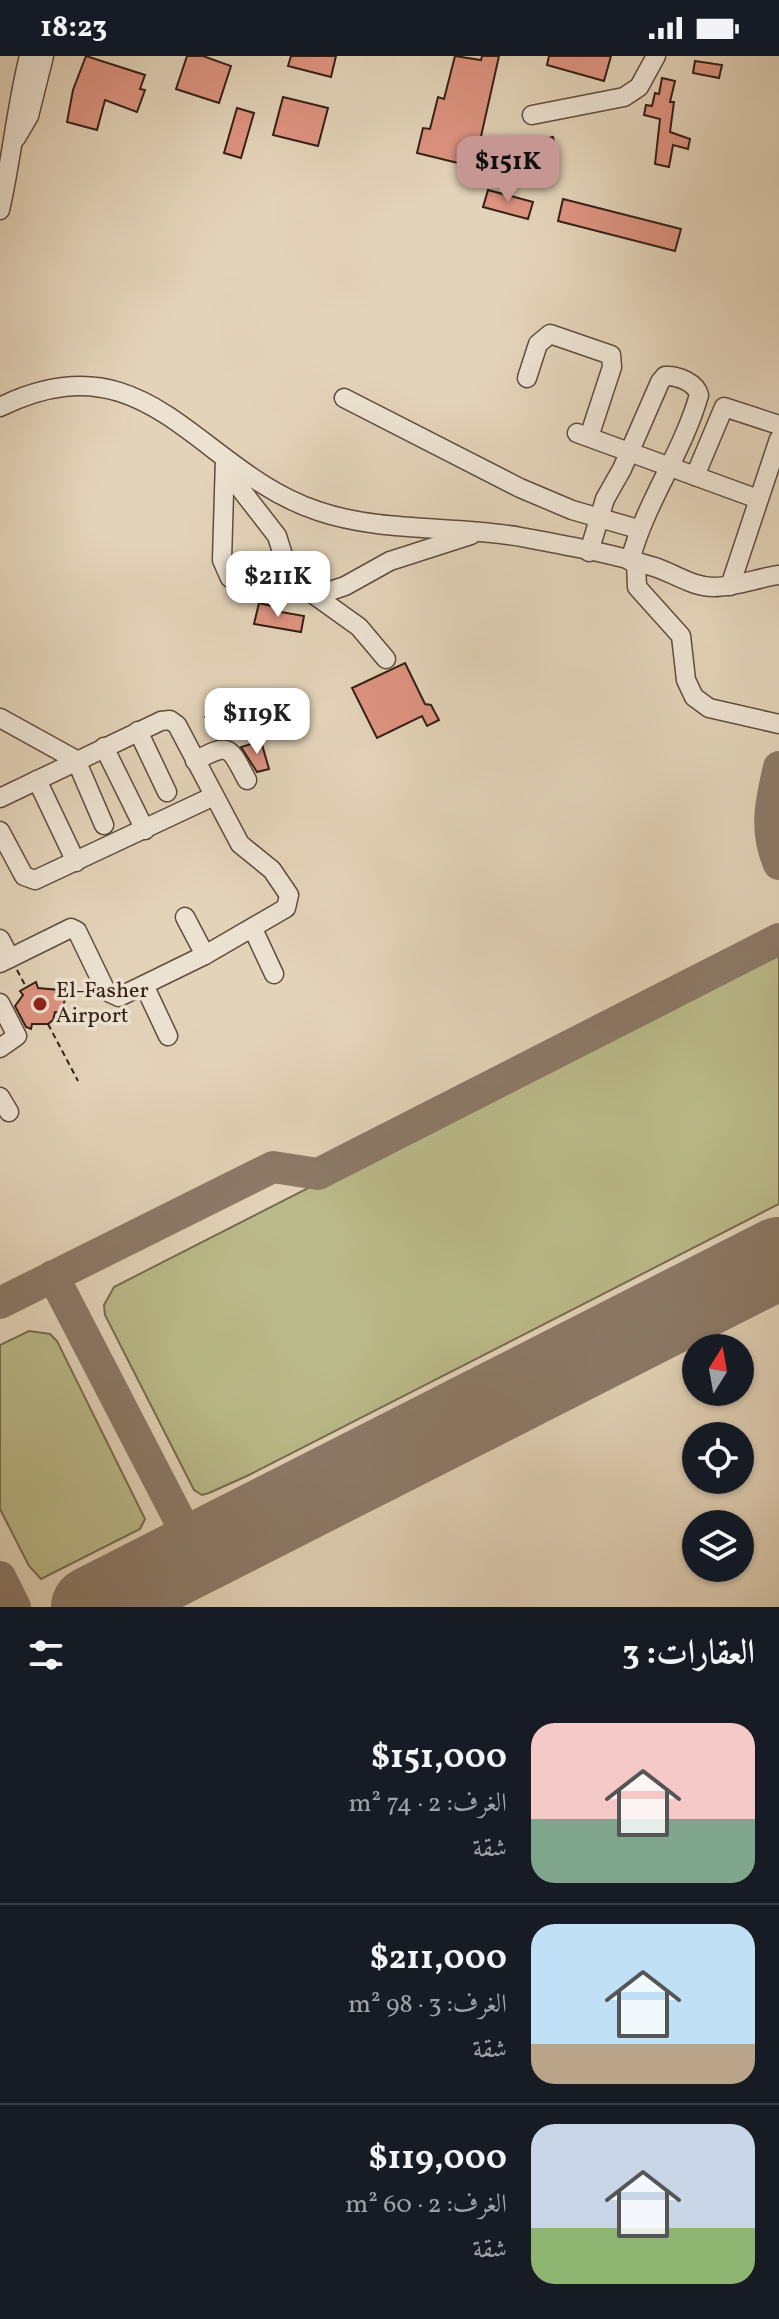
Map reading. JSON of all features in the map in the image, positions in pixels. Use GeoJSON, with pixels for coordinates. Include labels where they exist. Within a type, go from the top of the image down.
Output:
{"type":"FeatureCollection","features":[{"type":"Feature","properties":{"kind":"street"},"geometry":{"type":"LineString","coordinates":[[0,210],[7,139],[29,56]]}},
{"type":"Feature","properties":{"kind":"street"},"geometry":{"type":"LineString","coordinates":[[7,139],[29,116],[44,56]]}},
{"type":"Feature","properties":{"kind":"street"},"geometry":{"type":"LineString","coordinates":[[532,115],[624,97],[639,87],[656,56]]}},
{"type":"Feature","properties":{"kind":"street"},"geometry":{"type":"LineString","coordinates":[[527,378],[538,344],[550,334],[611,355],[612,367],[583,435],[758,499]]}},
{"type":"Feature","properties":{"kind":"street"},"geometry":{"type":"LineString","coordinates":[[589,552],[608,491],[660,382],[665,376],[673,376],[694,385],[699,395],[671,467],[638,529],[633,562],[637,587],[681,636],[686,680],[694,697],[709,708],[779,724]]}},
{"type":"Feature","properties":{"kind":"street"},"geometry":{"type":"LineString","coordinates":[[0,407],[59,386],[90,385],[166,412],[225,464],[272,491],[320,512],[371,522],[480,532],[589,552],[633,562],[696,585],[730,586],[779,575]]}},
{"type":"Feature","properties":{"kind":"street"},"geometry":{"type":"LineString","coordinates":[[344,398],[520,488],[599,518],[638,529]]}},
{"type":"Feature","properties":{"kind":"street"},"geometry":{"type":"LineString","coordinates":[[695,476],[724,407],[779,425]]}},
{"type":"Feature","properties":{"kind":"street"},"geometry":{"type":"LineString","coordinates":[[730,586],[779,439]]}},
{"type":"Feature","properties":{"kind":"street"},"geometry":{"type":"LineString","coordinates":[[225,464],[277,536],[283,555],[284,591]]}},
{"type":"Feature","properties":{"kind":"street"},"geometry":{"type":"LineString","coordinates":[[225,464],[224,570],[237,584],[313,594],[335,590],[390,561],[480,532]]}},
{"type":"Feature","properties":{"kind":"street"},"geometry":{"type":"LineString","coordinates":[[313,594],[359,627],[386,659]]}},
{"type":"Feature","properties":{"kind":"street"},"geometry":{"type":"LineString","coordinates":[[0,718],[76,760],[104,825]]}},
{"type":"Feature","properties":{"kind":"street"},"geometry":{"type":"LineString","coordinates":[[0,798],[138,731],[161,721],[174,722],[240,844],[272,870],[289,895],[286,908],[253,929],[145,987],[119,997],[109,995],[77,931],[71,928],[5,961],[0,939]]}},
{"type":"Feature","properties":{"kind":"street"},"geometry":{"type":"LineString","coordinates":[[138,731],[167,792]]}},
{"type":"Feature","properties":{"kind":"street"},"geometry":{"type":"LineString","coordinates":[[104,747],[145,830]]}},
{"type":"Feature","properties":{"kind":"street"},"geometry":{"type":"LineString","coordinates":[[195,761],[219,748],[226,748],[233,752],[247,780]]}},
{"type":"Feature","properties":{"kind":"street"},"geometry":{"type":"LineString","coordinates":[[37,780],[76,862]]}},
{"type":"Feature","properties":{"kind":"street"},"geometry":{"type":"LineString","coordinates":[[0,831],[28,879],[39,879],[214,796]]}},
{"type":"Feature","properties":{"kind":"street"},"geometry":{"type":"LineString","coordinates":[[185,917],[205,955]]}},
{"type":"Feature","properties":{"kind":"street"},"geometry":{"type":"LineString","coordinates":[[253,929],[274,974]]}},
{"type":"Feature","properties":{"kind":"street"},"geometry":{"type":"LineString","coordinates":[[145,987],[168,1036]]}},
{"type":"Feature","properties":{"kind":"street"},"geometry":{"type":"LineString","coordinates":[[0,1003],[17,1036],[0,1048]]}},
{"type":"Feature","properties":{"kind":"path"},"geometry":{"type":"LineString","coordinates":[[5,961],[26,987]]}},
{"type":"Feature","properties":{"kind":"path"},"geometry":{"type":"LineString","coordinates":[[48,1024],[78,1081]]}},
{"type":"Feature","properties":{"kind":"shaded area"},"geometry":{"type":"Polygon","coordinates":[[[779,948],[779,1204],[249,1475],[202,1495],[194,1490],[105,1315],[104,1305],[114,1287],[779,948]]]}},
{"type":"Feature","properties":{"kind":"shaded area"},"geometry":{"type":"Polygon","coordinates":[[[29,1331],[50,1334],[57,1341],[145,1519],[140,1529],[41,1579],[29,1566],[0,1509],[0,1345],[29,1331]]]}},
{"type":"Feature","properties":{"kind":"building"},"geometry":{"type":"Polygon","coordinates":[[[86,56],[145,75],[140,89],[145,90],[137,112],[105,100],[97,130],[67,122],[73,90],[86,56]]]}},
{"type":"Feature","properties":{"kind":"building"},"geometry":{"type":"Polygon","coordinates":[[[187,56],[203,56],[231,66],[219,103],[176,89],[187,56]]]}},
{"type":"Feature","properties":{"kind":"building"},"geometry":{"type":"Polygon","coordinates":[[[291,56],[336,56],[331,77],[288,66],[291,56]]]}},
{"type":"Feature","properties":{"kind":"building"},"geometry":{"type":"Polygon","coordinates":[[[455,56],[481,60],[482,56],[499,56],[480,141],[506,148],[499,173],[417,153],[423,128],[430,129],[438,97],[444,99],[455,56]]]}},
{"type":"Feature","properties":{"kind":"building"},"geometry":{"type":"Polygon","coordinates":[[[549,56],[611,56],[604,81],[547,65],[549,56]]]}},
{"type":"Feature","properties":{"kind":"building"},"geometry":{"type":"Polygon","coordinates":[[[695,61],[722,65],[719,78],[693,73],[695,61]]]}},
{"type":"Feature","properties":{"kind":"building"},"geometry":{"type":"Polygon","coordinates":[[[662,78],[675,81],[670,102],[674,102],[670,132],[690,139],[688,149],[673,145],[669,167],[655,164],[660,119],[644,115],[646,105],[652,106],[655,93],[659,94],[662,78]]]}},
{"type":"Feature","properties":{"kind":"building"},"geometry":{"type":"Polygon","coordinates":[[[283,97],[328,108],[318,146],[273,135],[283,97]]]}},
{"type":"Feature","properties":{"kind":"building"},"geometry":{"type":"Polygon","coordinates":[[[237,108],[254,113],[241,158],[224,153],[237,108]]]}},
{"type":"Feature","properties":{"kind":"building"},"geometry":{"type":"Polygon","coordinates":[[[553,137],[557,158],[539,161],[535,141],[553,137]]]}},
{"type":"Feature","properties":{"kind":"building"},"geometry":{"type":"Polygon","coordinates":[[[488,190],[533,202],[528,219],[483,207],[488,190]]]}},
{"type":"Feature","properties":{"kind":"building"},"geometry":{"type":"Polygon","coordinates":[[[563,199],[681,229],[675,251],[558,221],[563,199]]]}},
{"type":"Feature","properties":{"kind":"building"},"geometry":{"type":"Polygon","coordinates":[[[259,603],[276,607],[275,611],[304,616],[301,632],[254,624],[259,603]]]}},
{"type":"Feature","properties":{"kind":"building"},"geometry":{"type":"Polygon","coordinates":[[[405,663],[425,704],[431,705],[439,720],[427,726],[422,716],[377,738],[352,688],[405,663]]]}},
{"type":"Feature","properties":{"kind":"building"},"geometry":{"type":"Polygon","coordinates":[[[232,703],[240,718],[213,733],[205,717],[232,703]]]}},
{"type":"Feature","properties":{"kind":"building"},"geometry":{"type":"Polygon","coordinates":[[[261,741],[269,769],[257,772],[241,747],[261,741]]]}},
{"type":"Feature","properties":{"kind":"building","name":"El-Fasher Airport"},"geometry":{"type":"Polygon","coordinates":[[[36,982],[38,988],[60,990],[58,997],[65,998],[62,1013],[55,1012],[48,1024],[32,1024],[31,1029],[26,1027],[15,1006],[23,995],[20,991],[36,982]]]}},
{"type":"Feature","properties":{"kind":"taxiway"},"geometry":{"type":"LineString","coordinates":[[779,767],[770,828],[779,864]]}},
{"type":"Feature","properties":{"kind":"taxiway"},"geometry":{"type":"LineString","coordinates":[[0,1303],[273,1167],[318,1174],[779,939]]}},
{"type":"Feature","properties":{"kind":"taxiway"},"geometry":{"type":"LineString","coordinates":[[53,1276],[197,1554]]}},
{"type":"Feature","properties":{"kind":"taxiway"},"geometry":{"type":"LineString","coordinates":[[0,1577],[15,1607]]}},
{"type":"Feature","properties":{"kind":"runway"},"geometry":{"type":"LineString","coordinates":[[92,1607],[779,1258]]}},
{"type":"Feature","properties":{"kind":"place","name":"El-Fasher Airport"},"geometry":{"type":"Point","coordinates":[40,1004]}}]}
